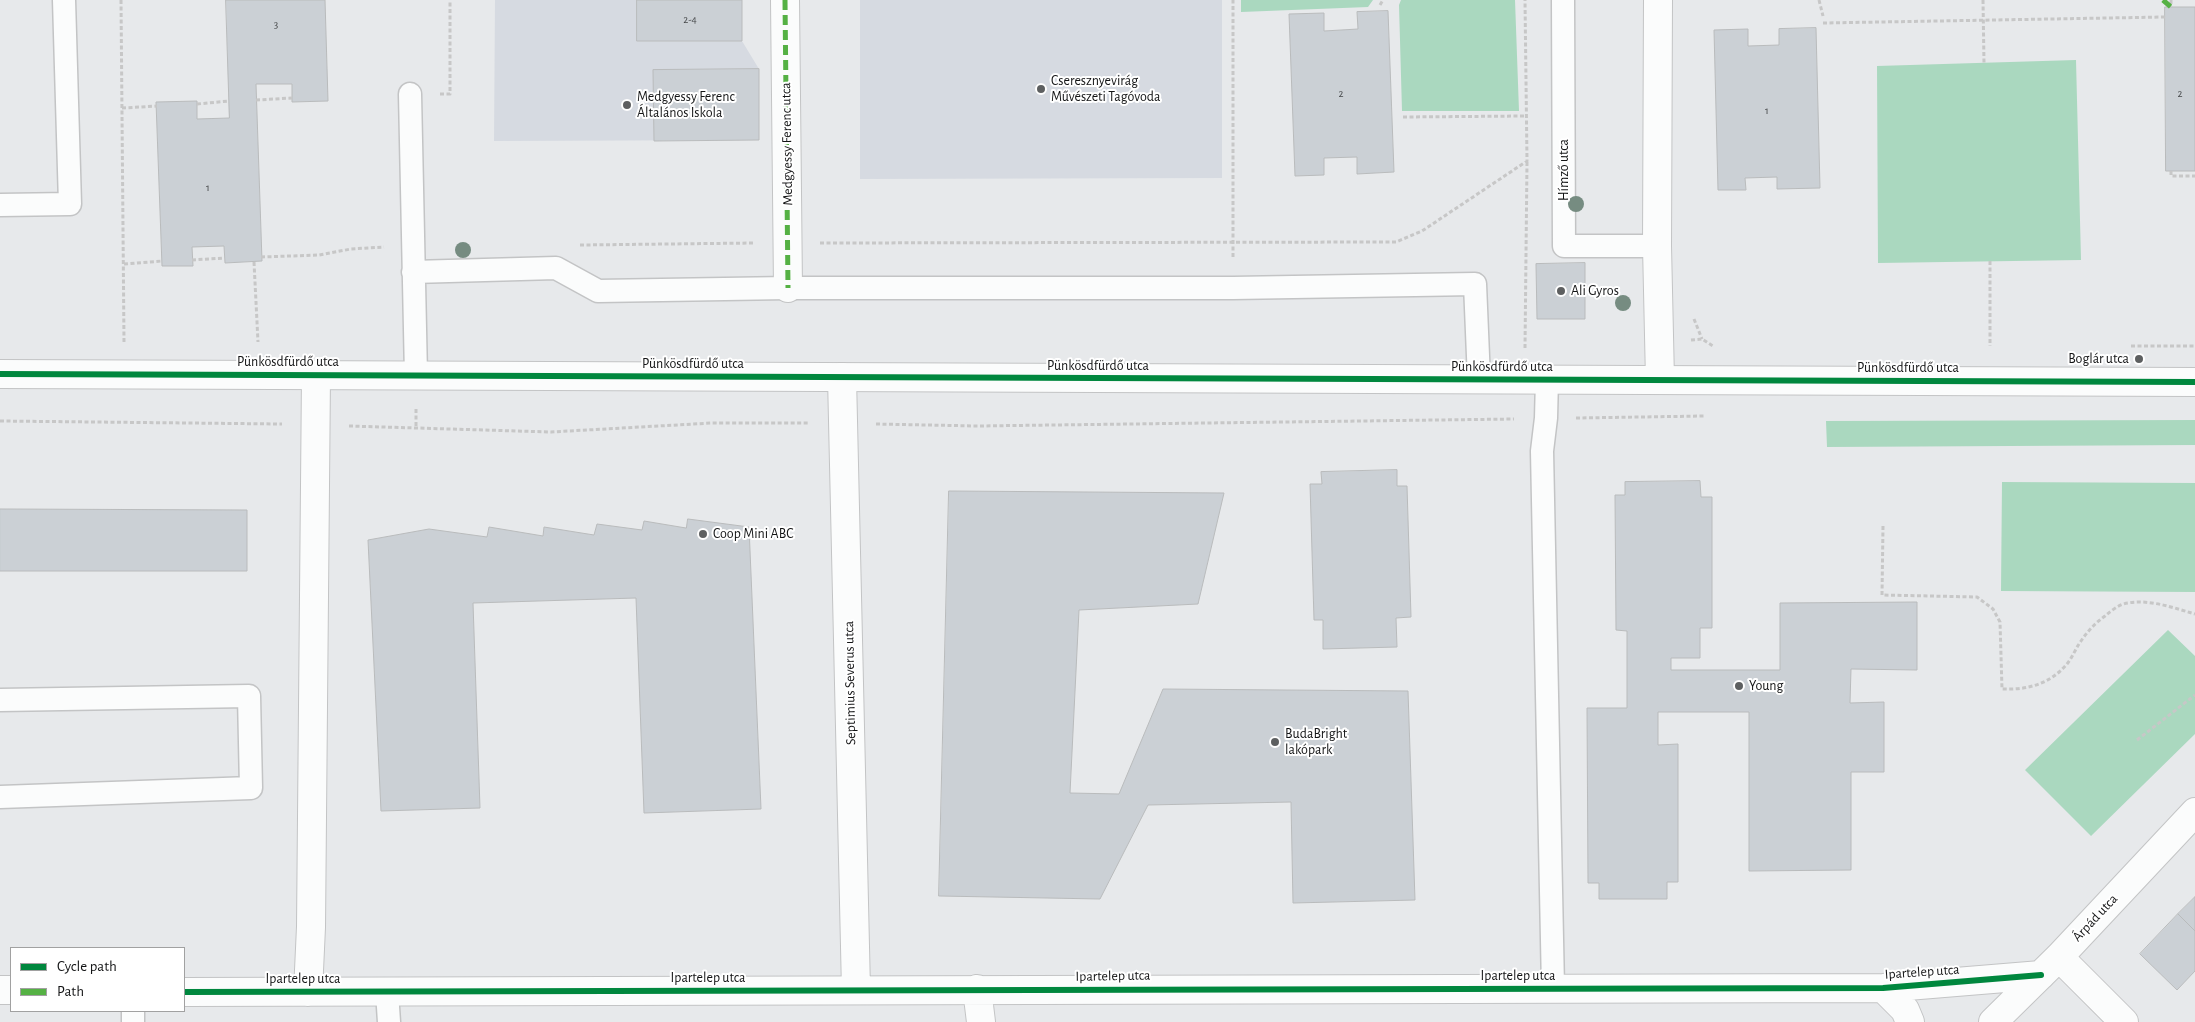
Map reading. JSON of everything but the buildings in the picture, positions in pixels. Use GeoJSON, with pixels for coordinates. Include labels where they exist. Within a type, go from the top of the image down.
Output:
{"type":"FeatureCollection","features":[{"type":"Feature","properties":{"kind":"street","name":"Medgyessy Ferenc utca"},"geometry":{"type":"LineString","coordinates":[[785,0],[788,288]]}},
{"type":"Feature","properties":{"kind":"street"},"geometry":{"type":"LineString","coordinates":[[1658,0],[1657,246],[1660,380]]}},
{"type":"Feature","properties":{"kind":"street","name":"Pünkösdfürdő utca"},"geometry":{"type":"LineString","coordinates":[[0,374],[2195,382]]}},
{"type":"Feature","properties":{"kind":"street"},"geometry":{"type":"LineString","coordinates":[[308,992],[311,927],[316,375]]}},
{"type":"Feature","properties":{"kind":"street","name":"Septimius Severus utca"},"geometry":{"type":"LineString","coordinates":[[842,377],[856,990]]}},
{"type":"Feature","properties":{"kind":"street","name":"Árpád utca"},"geometry":{"type":"LineString","coordinates":[[1993,1022],[2050,966],[2195,812]]}},
{"type":"Feature","properties":{"kind":"street"},"geometry":{"type":"LineString","coordinates":[[2050,966],[2124,1022]]}},
{"type":"Feature","properties":{"kind":"street","name":"Ipartelep utca"},"geometry":{"type":"LineString","coordinates":[[185,992],[1883,988],[2050,966]]}},
{"type":"Feature","properties":{"kind":"street","name":"Ipartelep utca"},"geometry":{"type":"LineString","coordinates":[[1883,988],[1905,1010],[1910,1022]]}},
{"type":"Feature","properties":{"kind":"street"},"geometry":{"type":"LineString","coordinates":[[977,989],[981,1022]]}},
{"type":"Feature","properties":{"kind":"lane"},"geometry":{"type":"LineString","coordinates":[[0,206],[70,204],[64,0]]}},
{"type":"Feature","properties":{"kind":"lane","name":"Hímző utca"},"geometry":{"type":"LineString","coordinates":[[1563,0],[1564,246],[1657,246]]}},
{"type":"Feature","properties":{"kind":"lane"},"geometry":{"type":"LineString","coordinates":[[410,94],[416,376]]}},
{"type":"Feature","properties":{"kind":"lane"},"geometry":{"type":"LineString","coordinates":[[413,272],[556,268],[598,291],[788,288],[1234,288],[1475,284],[1479,380]]}},
{"type":"Feature","properties":{"kind":"lane"},"geometry":{"type":"LineString","coordinates":[[1547,379],[1546,418],[1542,451],[1553,988]]}},
{"type":"Feature","properties":{"kind":"lane"},"geometry":{"type":"LineString","coordinates":[[0,700],[249,696],[250,788],[0,797]]}},
{"type":"Feature","properties":{"kind":"lane"},"geometry":{"type":"LineString","coordinates":[[388,992],[389,1022]]}},
{"type":"Feature","properties":{"kind":"path"},"geometry":{"type":"LineString","coordinates":[[121,0],[124,348]]}},
{"type":"Feature","properties":{"kind":"path"},"geometry":{"type":"LineString","coordinates":[[410,94],[450,94],[450,0]]}},
{"type":"Feature","properties":{"kind":"path"},"geometry":{"type":"LineString","coordinates":[[1233,0],[1234,288]]}},
{"type":"Feature","properties":{"kind":"path"},"geometry":{"type":"LineString","coordinates":[[1380,5],[1382,0]]}},
{"type":"Feature","properties":{"kind":"path"},"geometry":{"type":"LineString","coordinates":[[1525,0],[1527,161],[1525,351]]}},
{"type":"Feature","properties":{"kind":"path"},"geometry":{"type":"LineString","coordinates":[[1818,0],[1823,16]]}},
{"type":"Feature","properties":{"kind":"path"},"geometry":{"type":"LineString","coordinates":[[1983,0],[1984,63]]}},
{"type":"Feature","properties":{"kind":"path"},"geometry":{"type":"LineString","coordinates":[[2170,0],[2170,7]]}},
{"type":"Feature","properties":{"kind":"path"},"geometry":{"type":"LineString","coordinates":[[1823,23],[2165,17]]}},
{"type":"Feature","properties":{"kind":"path"},"geometry":{"type":"LineString","coordinates":[[256,100],[292,98]]}},
{"type":"Feature","properties":{"kind":"path"},"geometry":{"type":"LineString","coordinates":[[197,104],[229,102]]}},
{"type":"Feature","properties":{"kind":"path"},"geometry":{"type":"LineString","coordinates":[[122,108],[156,106]]}},
{"type":"Feature","properties":{"kind":"path"},"geometry":{"type":"LineString","coordinates":[[1403,117],[1526,116]]}},
{"type":"Feature","properties":{"kind":"path"},"geometry":{"type":"LineString","coordinates":[[570,245],[1396,242],[1422,231],[1527,161]]}},
{"type":"Feature","properties":{"kind":"path"},"geometry":{"type":"LineString","coordinates":[[2171,171],[2171,176],[2195,176]]}},
{"type":"Feature","properties":{"kind":"path"},"geometry":{"type":"LineString","coordinates":[[261,256],[319,255],[351,249],[412,246]]}},
{"type":"Feature","properties":{"kind":"path"},"geometry":{"type":"LineString","coordinates":[[192,260],[224,258]]}},
{"type":"Feature","properties":{"kind":"path"},"geometry":{"type":"LineString","coordinates":[[124,264],[162,261]]}},
{"type":"Feature","properties":{"kind":"path"},"geometry":{"type":"LineString","coordinates":[[1990,261],[1990,346]]}},
{"type":"Feature","properties":{"kind":"path"},"geometry":{"type":"LineString","coordinates":[[254,262],[258,350]]}},
{"type":"Feature","properties":{"kind":"path"},"geometry":{"type":"LineString","coordinates":[[0,422],[316,424],[551,432],[712,423],[977,426],[1705,416]]}},
{"type":"Feature","properties":{"kind":"path"},"geometry":{"type":"LineString","coordinates":[[1884,526],[1882,595],[1977,597],[1993,609],[2000,622],[2002,689],[2023,690],[2040,684],[2054,676],[2068,663],[2093,626],[2111,611],[2125,603],[2155,604],[2195,614]]}},
{"type":"Feature","properties":{"kind":"path"},"geometry":{"type":"LineString","coordinates":[[2137,740],[2195,695]]}},
{"type":"Feature","properties":{"kind":"shaded area","name":"Medgyessy Ferenc Általános Iskola"},"geometry":{"type":"Polygon","coordinates":[[[495,0],[742,0],[742,41],[759,69],[759,140],[494,141],[495,0]]]}},
{"type":"Feature","properties":{"kind":"shaded area","name":"Cseresznyevirág Művészeti Tagóvoda"},"geometry":{"type":"Polygon","coordinates":[[[860,0],[1222,0],[1222,178],[860,179],[860,0]]]}},
{"type":"Feature","properties":{"kind":"green space"},"geometry":{"type":"Polygon","coordinates":[[[1241,0],[1373,0],[1368,7],[1241,12],[1241,0]]]}},
{"type":"Feature","properties":{"kind":"green space"},"geometry":{"type":"Polygon","coordinates":[[[1401,0],[1515,0],[1519,111],[1402,111],[1399,5],[1401,0]]]}},
{"type":"Feature","properties":{"kind":"green space"},"geometry":{"type":"Polygon","coordinates":[[[2076,60],[2081,260],[1878,263],[1877,66],[2076,60]]]}},
{"type":"Feature","properties":{"kind":"green space"},"geometry":{"type":"Polygon","coordinates":[[[2195,420],[2195,445],[1827,447],[1826,421],[2195,420]]]}},
{"type":"Feature","properties":{"kind":"green space"},"geometry":{"type":"Polygon","coordinates":[[[2002,482],[2195,483],[2195,592],[2001,591],[2002,482]]]}},
{"type":"Feature","properties":{"kind":"green space"},"geometry":{"type":"Polygon","coordinates":[[[2168,630],[2195,656],[2195,734],[2091,836],[2025,770],[2168,630]]]}},
{"type":"Feature","properties":{"kind":"marked path"},"geometry":{"type":"LineString","coordinates":[[785,0],[788,288]]}},
{"type":"Feature","properties":{"kind":"marked path"},"geometry":{"type":"LineString","coordinates":[[2163,0],[2171,7]]}},
{"type":"Feature","properties":{"kind":"cycle path"},"geometry":{"type":"LineString","coordinates":[[0,374],[2195,382]]}},
{"type":"Feature","properties":{"kind":"cycle path"},"geometry":{"type":"LineString","coordinates":[[185,992],[1883,988],[2041,975]]}},
{"type":"Feature","properties":{"kind":"place","name":"Cseresznyevirág Művészeti Tagóvoda"},"geometry":{"type":"Point","coordinates":[1041,89]}},
{"type":"Feature","properties":{"kind":"place","name":"Medgyessy Ferenc Általános Iskola"},"geometry":{"type":"Point","coordinates":[627,105]}},
{"type":"Feature","properties":{"kind":"place","name":"Ali Gyros"},"geometry":{"type":"Point","coordinates":[1561,291]}},
{"type":"Feature","properties":{"kind":"place","name":"Boglár utca"},"geometry":{"type":"Point","coordinates":[2139,359]}},
{"type":"Feature","properties":{"kind":"place","name":"Coop Mini ABC"},"geometry":{"type":"Point","coordinates":[703,534]}},
{"type":"Feature","properties":{"kind":"place","name":"Young"},"geometry":{"type":"Point","coordinates":[1739,686]}},
{"type":"Feature","properties":{"kind":"place","name":"BudaBright lakópark"},"geometry":{"type":"Point","coordinates":[1275,742]}}]}
